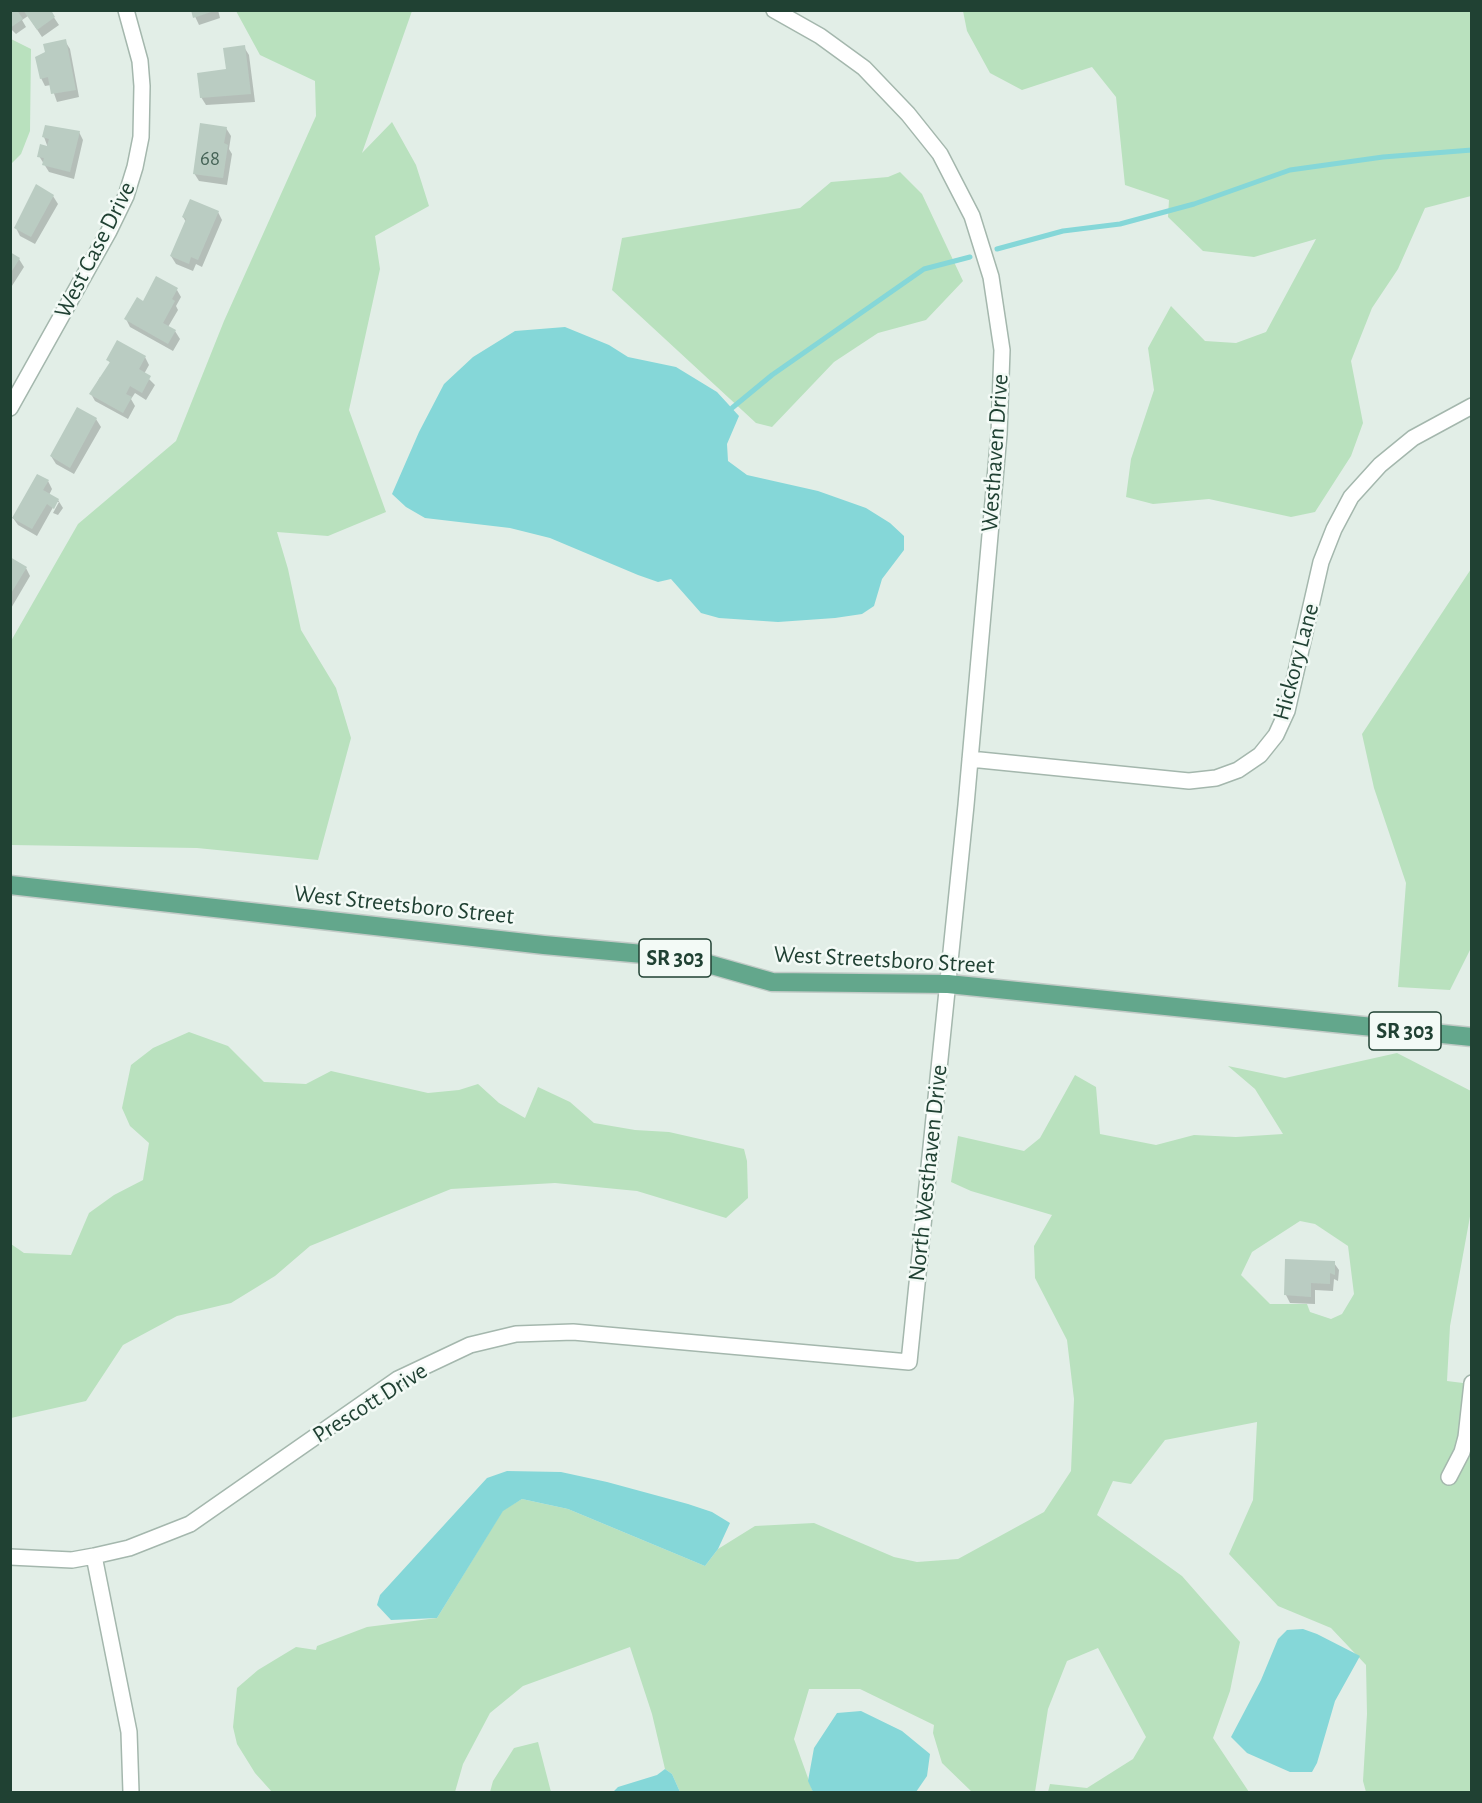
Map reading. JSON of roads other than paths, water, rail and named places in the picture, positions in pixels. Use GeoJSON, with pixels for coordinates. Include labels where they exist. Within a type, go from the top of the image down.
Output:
{"type":"FeatureCollection","features":[{"type":"Feature","properties":{"kind":"main road","name":"West Streetsboro Street"},"geometry":{"type":"LineString","coordinates":[[10,885],[544,945],[687,958],[772,982],[948,984],[1472,1037]]}},
{"type":"Feature","properties":{"kind":"street","name":"West Case Drive"},"geometry":{"type":"LineString","coordinates":[[10,408],[109,231],[126,196],[135,166],[141,136],[142,86],[140,61],[126,10]]}},
{"type":"Feature","properties":{"kind":"street","name":"Westhaven Drive"},"geometry":{"type":"LineString","coordinates":[[774,10],[847,53],[908,114],[940,154],[957,184],[972,216],[991,277],[1002,350],[1001,398],[948,984]]}},
{"type":"Feature","properties":{"kind":"street","name":"Hickory Lane"},"geometry":{"type":"LineString","coordinates":[[970,759],[1189,781],[1216,778],[1247,764],[1260,755],[1276,735],[1287,711],[1321,562],[1334,529],[1352,497],[1380,465],[1413,438],[1472,406]]}},
{"type":"Feature","properties":{"kind":"street","name":"North Westhaven Drive"},"geometry":{"type":"LineString","coordinates":[[909,1362],[948,984]]}},
{"type":"Feature","properties":{"kind":"street","name":"Prescott Drive"},"geometry":{"type":"LineString","coordinates":[[10,1557],[72,1560],[94,1556],[129,1548],[190,1524],[398,1379],[470,1345],[516,1334],[573,1332],[909,1362]]}},
{"type":"Feature","properties":{"kind":"street"},"geometry":{"type":"LineString","coordinates":[[1449,1477],[1462,1452],[1466,1437],[1472,1383]]}},
{"type":"Feature","properties":{"kind":"street"},"geometry":{"type":"LineString","coordinates":[[94,1556],[129,1732],[130,1792]]}},
{"type":"Feature","properties":{"kind":"water"},"geometry":{"type":"Polygon","coordinates":[[[565,327],[609,345],[628,357],[676,367],[717,392],[739,416],[727,444],[728,461],[747,475],[818,491],[866,508],[890,523],[904,536],[904,550],[882,579],[874,606],[862,614],[835,618],[778,622],[719,618],[701,613],[671,579],[658,582],[550,538],[510,528],[425,518],[406,507],[392,494],[419,432],[444,384],[473,357],[515,331],[565,327]]]}},
{"type":"Feature","properties":{"kind":"water"},"geometry":{"type":"Polygon","coordinates":[[[507,1471],[561,1472],[607,1482],[712,1512],[730,1523],[718,1549],[705,1566],[568,1509],[522,1499],[503,1511],[437,1618],[391,1620],[377,1605],[380,1595],[487,1478],[507,1471]]]}},
{"type":"Feature","properties":{"kind":"water"},"geometry":{"type":"Polygon","coordinates":[[[1303,1629],[1360,1656],[1335,1701],[1317,1763],[1312,1772],[1290,1772],[1247,1753],[1231,1737],[1261,1680],[1278,1639],[1287,1630],[1303,1629]]]}},
{"type":"Feature","properties":{"kind":"water"},"geometry":{"type":"Polygon","coordinates":[[[861,1711],[902,1731],[930,1754],[927,1776],[916,1792],[813,1792],[808,1781],[814,1748],[837,1713],[861,1711]]]}},
{"type":"Feature","properties":{"kind":"water"},"geometry":{"type":"Polygon","coordinates":[[[665,1769],[672,1774],[680,1792],[613,1792],[618,1787],[657,1775],[665,1769]]]}},
{"type":"Feature","properties":{"kind":"waterway"},"geometry":{"type":"LineString","coordinates":[[997,249],[1063,231],[1120,224],[1194,204],[1290,170],[1383,157],[1472,150]]}},
{"type":"Feature","properties":{"kind":"waterway"},"geometry":{"type":"LineString","coordinates":[[732,408],[772,375],[924,269],[970,257]]}}]}
